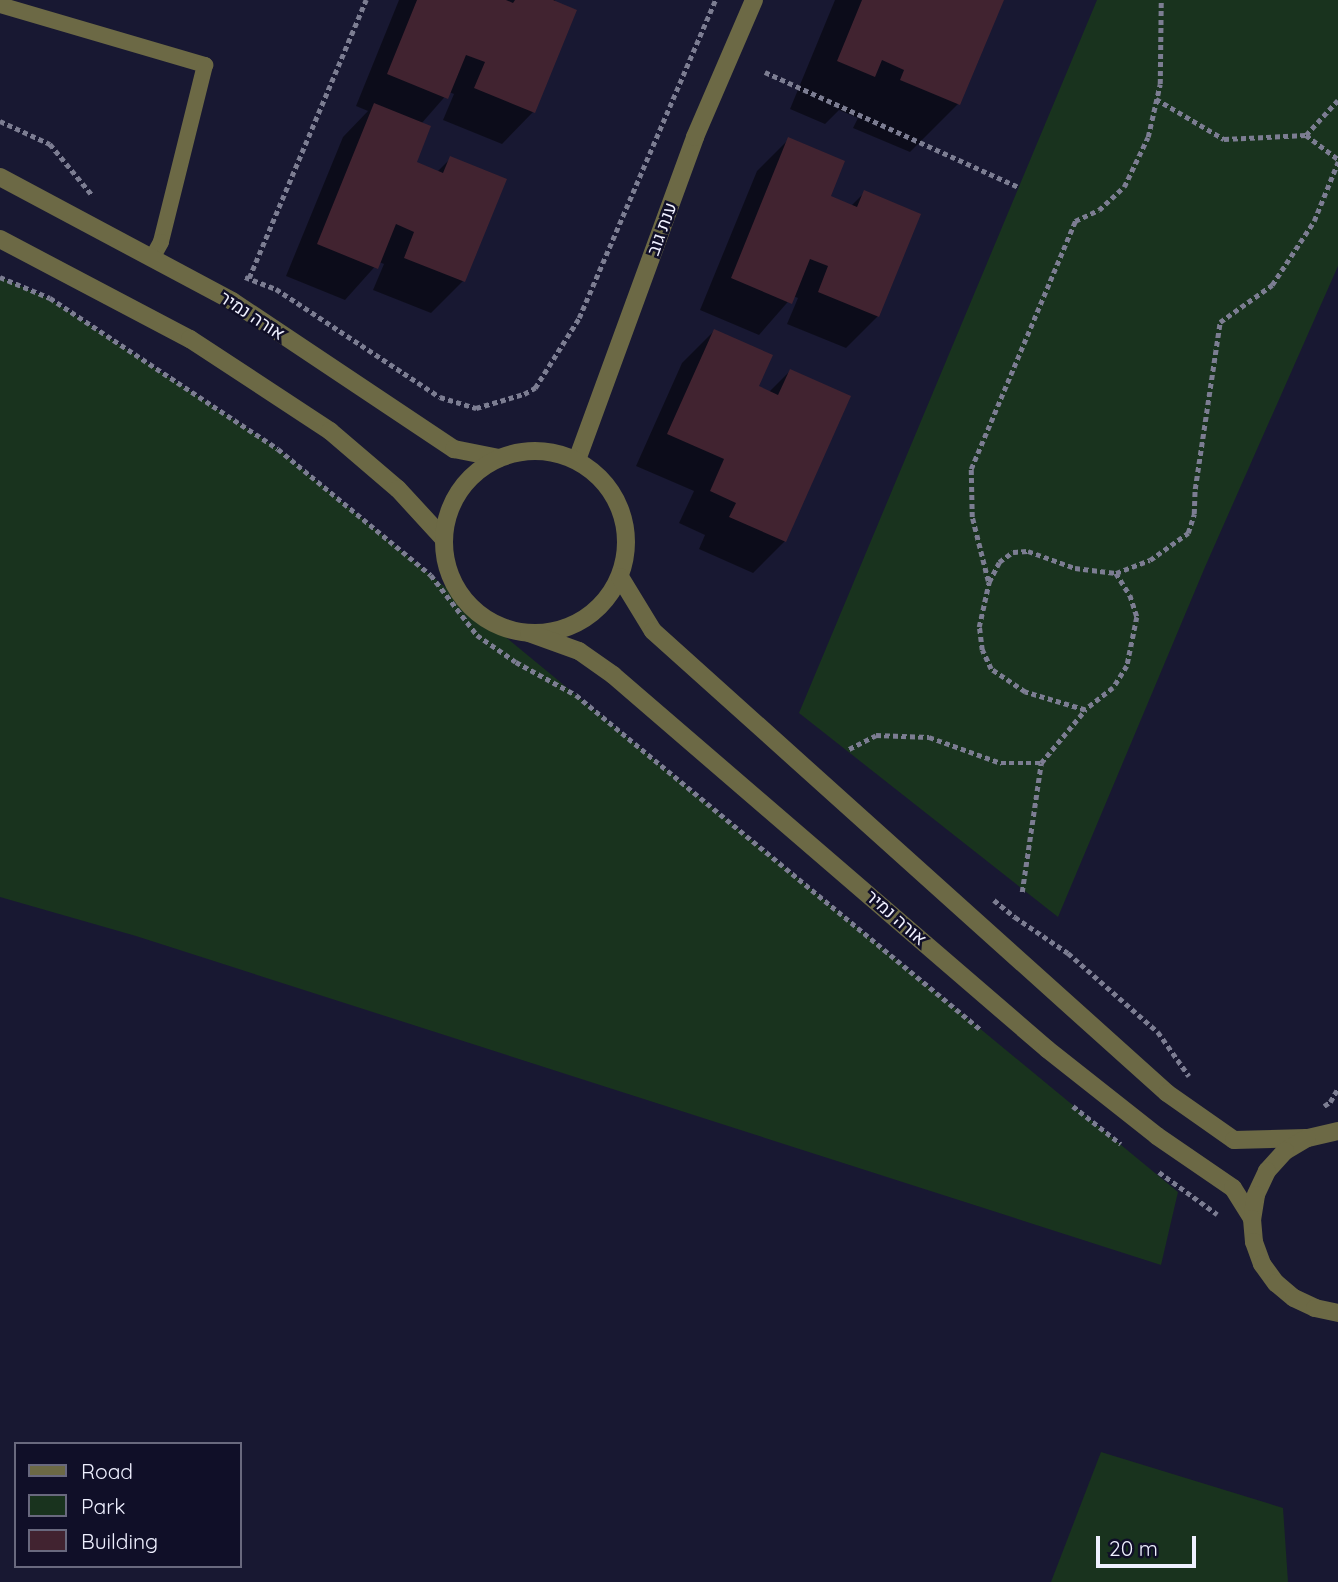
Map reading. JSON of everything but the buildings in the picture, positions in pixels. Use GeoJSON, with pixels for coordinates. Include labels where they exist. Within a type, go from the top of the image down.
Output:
{"type":"FeatureCollection","features":[{"type":"Feature","properties":{"kind":"street","name":"ענת גוב"},"geometry":{"type":"LineString","coordinates":[[577,460],[695,137],[754,0]]}},
{"type":"Feature","properties":{"kind":"street","name":"אורה נמיר"},"geometry":{"type":"LineString","coordinates":[[0,177],[232,301],[454,449],[499,458]]}},
{"type":"Feature","properties":{"kind":"street"},"geometry":{"type":"LineString","coordinates":[[0,239],[190,339],[330,431],[398,489],[443,538]]}},
{"type":"Feature","properties":{"kind":"street"},"geometry":{"type":"LineString","coordinates":[[524,451],[551,452],[577,460],[595,473],[610,489],[621,509],[626,530],[626,553],[620,576],[610,594],[594,612],[575,624],[552,632],[529,633],[506,628],[485,618],[467,603],[454,584],[446,562],[443,538],[447,515],[458,491],[476,472],[499,458],[524,451]]}},
{"type":"Feature","properties":{"kind":"street"},"geometry":{"type":"LineString","coordinates":[[620,576],[653,631],[1167,1093],[1234,1140],[1307,1138],[1338,1131]]}},
{"type":"Feature","properties":{"kind":"street","name":"אורה נמיר"},"geometry":{"type":"LineString","coordinates":[[529,633],[579,650],[613,675],[1047,1049],[1157,1136],[1233,1188],[1252,1219]]}},
{"type":"Feature","properties":{"kind":"street"},"geometry":{"type":"LineString","coordinates":[[1307,1138],[1285,1151],[1267,1171],[1256,1195],[1252,1219],[1254,1242],[1262,1264],[1276,1283],[1294,1298],[1315,1308],[1338,1312]]}},
{"type":"Feature","properties":{"kind":"lane"},"geometry":{"type":"LineString","coordinates":[[0,5],[205,65],[160,242],[152,258]]}},
{"type":"Feature","properties":{"kind":"path"},"geometry":{"type":"LineString","coordinates":[[249,278],[366,0]]}},
{"type":"Feature","properties":{"kind":"path"},"geometry":{"type":"LineString","coordinates":[[236,273],[276,289],[440,397],[476,408],[524,394],[535,388],[579,318],[715,0]]}},
{"type":"Feature","properties":{"kind":"path"},"geometry":{"type":"LineString","coordinates":[[989,582],[972,517],[971,469],[1075,221],[1099,210],[1124,187],[1149,137],[1160,84],[1161,0]]}},
{"type":"Feature","properties":{"kind":"path"},"geometry":{"type":"LineString","coordinates":[[765,72],[1019,187]]}},
{"type":"Feature","properties":{"kind":"path"},"geometry":{"type":"LineString","coordinates":[[1085,710],[1025,692],[991,669],[982,650],[979,628],[989,582],[999,562],[1013,552],[1028,551],[1075,568],[1116,573],[1150,560],[1188,533],[1194,514],[1195,489],[1220,322],[1272,285],[1314,221],[1338,161],[1306,135],[1224,139],[1156,99]]}},
{"type":"Feature","properties":{"kind":"path"},"geometry":{"type":"LineString","coordinates":[[1306,135],[1338,100]]}},
{"type":"Feature","properties":{"kind":"path"},"geometry":{"type":"LineString","coordinates":[[0,121],[50,144],[97,200]]}},
{"type":"Feature","properties":{"kind":"path"},"geometry":{"type":"LineString","coordinates":[[0,277],[50,299],[278,449],[431,575],[477,635],[516,662],[576,695],[985,1033]]}},
{"type":"Feature","properties":{"kind":"path"},"geometry":{"type":"LineString","coordinates":[[1022,892],[1041,763],[1085,710],[1113,688],[1127,666],[1137,617],[1130,595],[1116,573]]}},
{"type":"Feature","properties":{"kind":"path"},"geometry":{"type":"LineString","coordinates":[[849,749],[876,735],[929,737],[1001,763],[1041,763]]}},
{"type":"Feature","properties":{"kind":"path"},"geometry":{"type":"LineString","coordinates":[[985,891],[1015,917],[1069,953],[1158,1032],[1193,1082]]}},
{"type":"Feature","properties":{"kind":"path"},"geometry":{"type":"LineString","coordinates":[[1320,1108],[1330,1102],[1338,1088]]}},
{"type":"Feature","properties":{"kind":"path"},"geometry":{"type":"LineString","coordinates":[[1069,1102],[1122,1145]]}},
{"type":"Feature","properties":{"kind":"path"},"geometry":{"type":"LineString","coordinates":[[1155,1169],[1254,1242]]}},
{"type":"Feature","properties":{"kind":"green space"},"geometry":{"type":"Polygon","coordinates":[[[1097,0],[1338,0],[1338,266],[1205,567],[1058,917],[799,713],[1097,0]]]}},
{"type":"Feature","properties":{"kind":"green space"},"geometry":{"type":"Polygon","coordinates":[[[0,277],[50,299],[278,449],[1178,1192],[1161,1265],[136,936],[0,897],[0,277]]]}},
{"type":"Feature","properties":{"kind":"green space"},"geometry":{"type":"Polygon","coordinates":[[[1101,1452],[1283,1508],[1288,1582],[1051,1582],[1101,1452]]]}}]}
